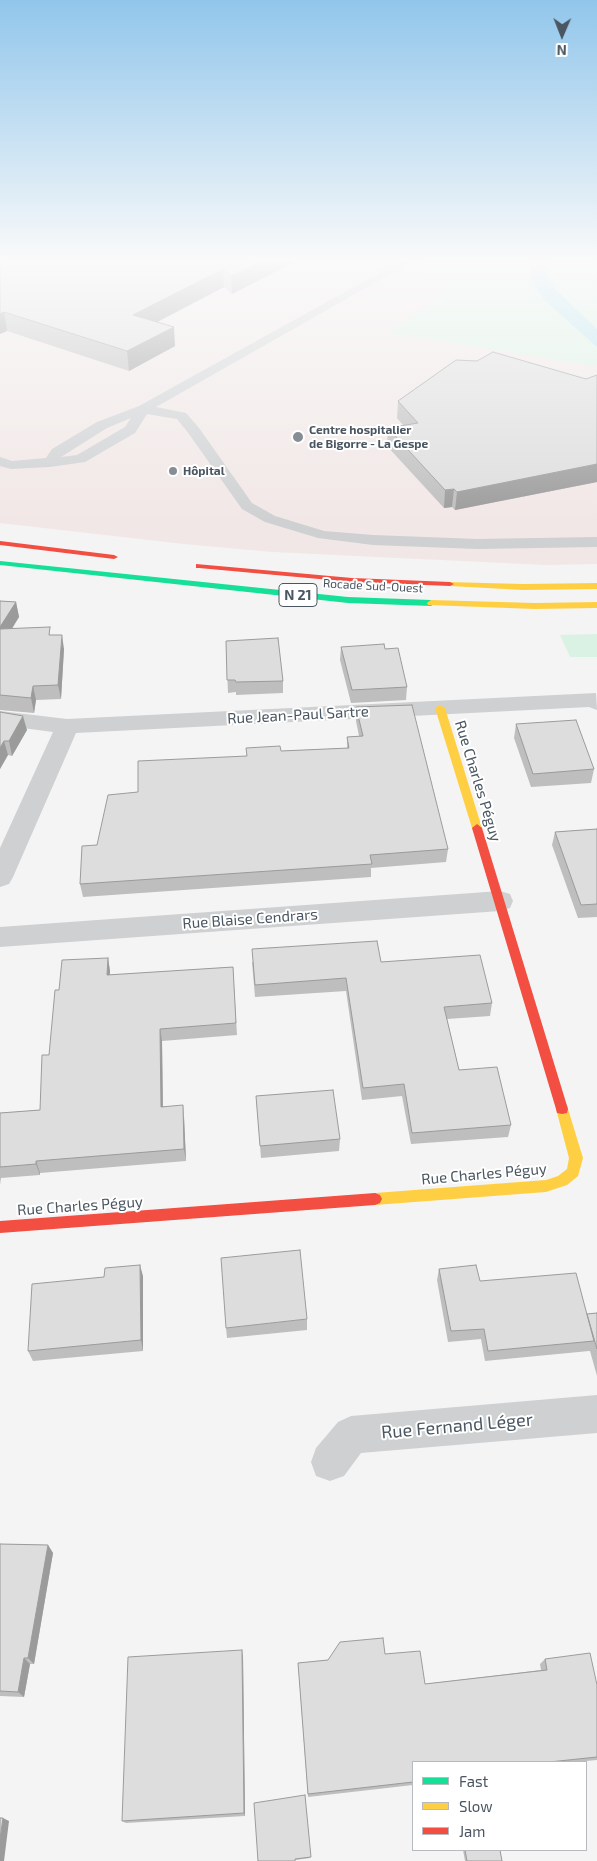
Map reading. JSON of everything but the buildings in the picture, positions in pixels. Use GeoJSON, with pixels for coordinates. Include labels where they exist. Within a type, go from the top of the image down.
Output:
{"type":"FeatureCollection","features":[{"type":"Feature","properties":{"kind":"main road"},"geometry":{"type":"LineString","coordinates":[[0,543],[125,558]]}},
{"type":"Feature","properties":{"kind":"main road","name":"Rocade Sud-Ouest"},"geometry":{"type":"LineString","coordinates":[[0,563],[348,600],[535,606],[597,605]]}},
{"type":"Feature","properties":{"kind":"main road","name":"Rocade Sud-Ouest"},"geometry":{"type":"LineString","coordinates":[[183,564],[352,580],[523,586],[597,586]]}},
{"type":"Feature","properties":{"kind":"main road","name":"Rue Charles Péguy"},"geometry":{"type":"LineString","coordinates":[[0,1227],[546,1186],[562,1181],[573,1172],[576,1158],[574,1145],[440,708]]}},
{"type":"Feature","properties":{"kind":"street","name":"Rue Jean-Paul Sartre"},"geometry":{"type":"LineString","coordinates":[[0,718],[67,726],[596,702]]}},
{"type":"Feature","properties":{"kind":"street"},"geometry":{"type":"LineString","coordinates":[[0,877],[67,726]]}},
{"type":"Feature","properties":{"kind":"street","name":"Rue Blaise Cendrars"},"geometry":{"type":"LineString","coordinates":[[0,937],[500,901]]}},
{"type":"Feature","properties":{"kind":"street","name":"Rue Fernand Léger"},"geometry":{"type":"LineString","coordinates":[[330,1462],[351,1435],[597,1414]]}},
{"type":"Feature","properties":{"kind":"lane"},"geometry":{"type":"LineString","coordinates":[[50,462],[57,452],[102,425],[144,409],[252,348]]}},
{"type":"Feature","properties":{"kind":"lane"},"geometry":{"type":"LineString","coordinates":[[0,461],[11,465],[80,459],[130,430],[144,409]]}},
{"type":"Feature","properties":{"kind":"lane"},"geometry":{"type":"LineString","coordinates":[[144,409],[181,416],[194,430],[247,506],[270,519],[323,535],[373,540],[477,544],[597,542]]}},
{"type":"Feature","properties":{"kind":"shaded area","name":"Centre hospitalier de Bigorre - La Gespe"},"geometry":{"type":"Polygon","coordinates":[[[0,348],[594,348],[597,352],[597,564],[546,565],[272,552],[0,523],[0,348]]]}},
{"type":"Feature","properties":{"kind":"green space"},"geometry":{"type":"Polygon","coordinates":[[[482,348],[597,348],[597,366],[482,348]]]}},
{"type":"Feature","properties":{"kind":"green space"},"geometry":{"type":"Polygon","coordinates":[[[597,634],[597,657],[570,657],[560,635],[597,634]]]}},
{"type":"Feature","properties":{"kind":"traffic: fast"},"geometry":{"type":"LineString","coordinates":[[0,563],[348,600],[431,603]]}},
{"type":"Feature","properties":{"kind":"traffic: slow"},"geometry":{"type":"LineString","coordinates":[[450,584],[523,587],[597,586]]}},
{"type":"Feature","properties":{"kind":"traffic: slow"},"geometry":{"type":"LineString","coordinates":[[431,603],[535,606],[597,605]]}},
{"type":"Feature","properties":{"kind":"traffic: slow"},"geometry":{"type":"LineString","coordinates":[[440,708],[477,828]]}},
{"type":"Feature","properties":{"kind":"traffic: slow"},"geometry":{"type":"LineString","coordinates":[[375,1199],[546,1186],[562,1181],[573,1172],[576,1158],[562,1109]]}},
{"type":"Feature","properties":{"kind":"traffic: jam"},"geometry":{"type":"LineString","coordinates":[[0,543],[114,557]]}},
{"type":"Feature","properties":{"kind":"traffic: jam"},"geometry":{"type":"LineString","coordinates":[[199,566],[352,580],[450,584]]}},
{"type":"Feature","properties":{"kind":"traffic: jam"},"geometry":{"type":"LineString","coordinates":[[477,828],[562,1109]]}},
{"type":"Feature","properties":{"kind":"traffic: jam"},"geometry":{"type":"LineString","coordinates":[[0,1227],[375,1199]]}},
{"type":"Feature","properties":{"kind":"place","name":"Centre hospitalier de Bigorre - La Gespe"},"geometry":{"type":"Point","coordinates":[298,437]}},
{"type":"Feature","properties":{"kind":"place","name":"Hôpital"},"geometry":{"type":"Point","coordinates":[173,471]}}]}
